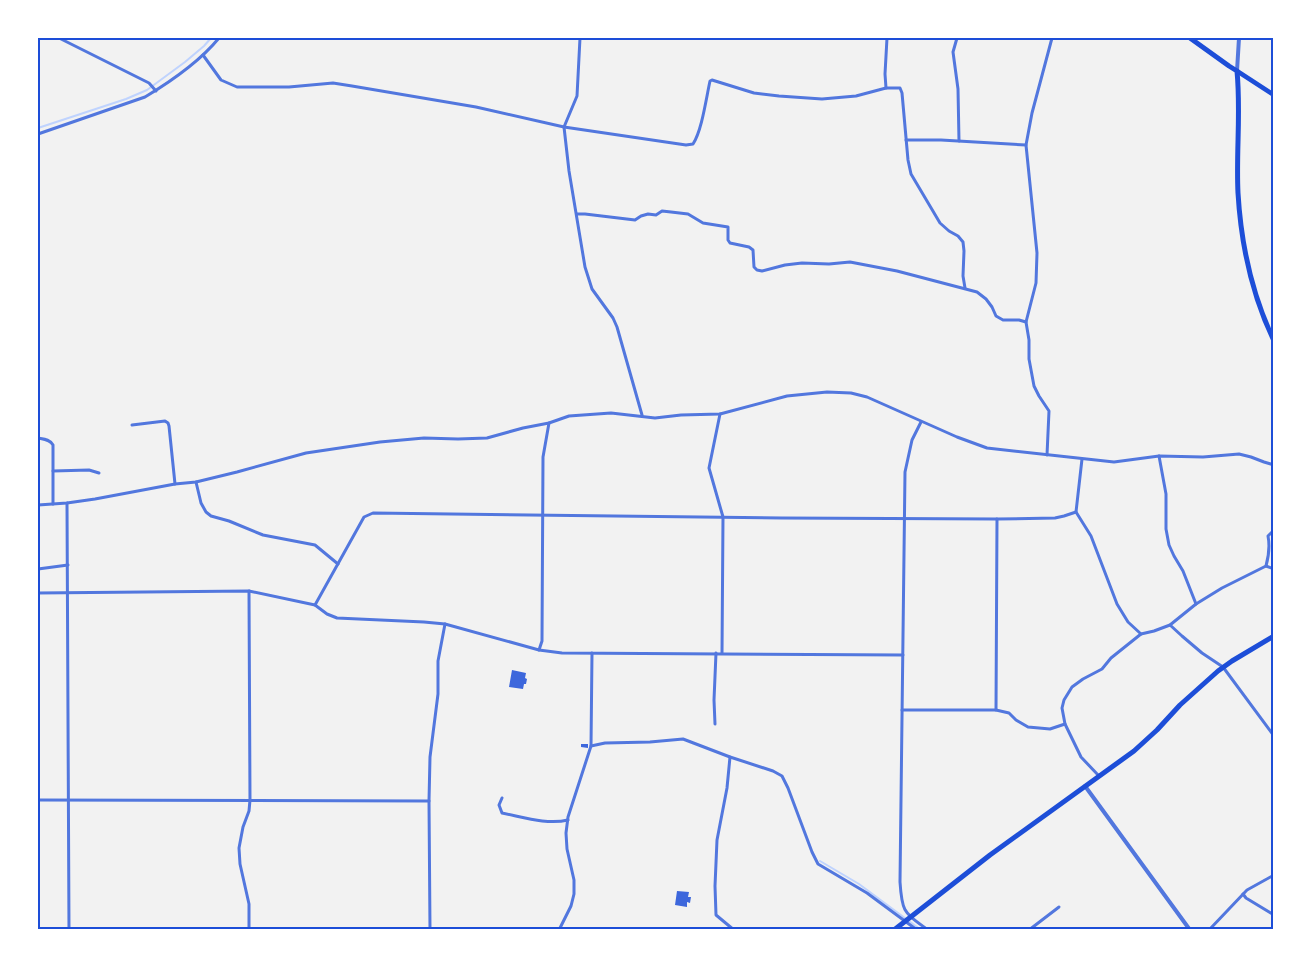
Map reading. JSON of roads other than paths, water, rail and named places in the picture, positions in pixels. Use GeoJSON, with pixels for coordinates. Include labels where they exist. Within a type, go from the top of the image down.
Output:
{"type":"FeatureCollection","features":[{"type":"Feature","properties":{"kind":"highway"},"geometry":{"type":"LineString","coordinates":[[1190,38],[1237,71],[1239,107],[1238,185],[1245,251],[1257,301],[1274,341]]}},
{"type":"Feature","properties":{"kind":"highway"},"geometry":{"type":"LineString","coordinates":[[894,930],[990,854],[1146,742],[1194,691],[1223,668],[1274,636]]}},
{"type":"Feature","properties":{"kind":"main road"},"geometry":{"type":"LineString","coordinates":[[1237,71],[1274,95]]}},
{"type":"Feature","properties":{"kind":"street"},"geometry":{"type":"LineString","coordinates":[[59,38],[150,84],[155,90]]}},
{"type":"Feature","properties":{"kind":"street"},"geometry":{"type":"LineString","coordinates":[[38,134],[134,102],[155,90],[203,55],[219,38]]}},
{"type":"Feature","properties":{"kind":"street"},"geometry":{"type":"LineString","coordinates":[[580,38],[577,96],[564,127],[569,170],[585,267],[592,289],[617,328],[642,416]]}},
{"type":"Feature","properties":{"kind":"street"},"geometry":{"type":"LineString","coordinates":[[886,88],[887,38]]}},
{"type":"Feature","properties":{"kind":"street"},"geometry":{"type":"LineString","coordinates":[[957,38],[954,52],[958,89],[959,141]]}},
{"type":"Feature","properties":{"kind":"street"},"geometry":{"type":"LineString","coordinates":[[1047,455],[1049,411],[1034,386],[1029,359],[1026,322],[1036,283],[1037,253],[1026,145],[1032,113],[1052,38]]}},
{"type":"Feature","properties":{"kind":"street"},"geometry":{"type":"LineString","coordinates":[[1237,71],[1239,38]]}},
{"type":"Feature","properties":{"kind":"street"},"geometry":{"type":"LineString","coordinates":[[203,55],[221,80],[237,87],[289,87],[333,84],[352,86],[476,107],[564,127],[686,145],[693,144],[697,138],[708,89],[712,80],[754,93],[822,99],[856,96],[886,88],[900,88],[911,174],[940,223],[963,242],[965,288]]}},
{"type":"Feature","properties":{"kind":"street"},"geometry":{"type":"LineString","coordinates":[[906,140],[1026,145]]}},
{"type":"Feature","properties":{"kind":"street"},"geometry":{"type":"LineString","coordinates":[[577,214],[635,220],[641,216],[648,214],[656,215],[662,211],[688,214],[703,224],[728,227],[728,240],[730,243],[749,247],[753,250],[754,267],[757,270],[762,271],[784,265],[802,263],[829,264],[850,262],[918,276],[977,292],[986,299],[996,316],[1003,320],[1026,322]]}},
{"type":"Feature","properties":{"kind":"street"},"geometry":{"type":"LineString","coordinates":[[38,505],[68,504],[175,484],[196,482],[306,453],[424,438],[488,438],[523,428],[548,424],[569,416],[587,414],[611,413],[655,418],[720,414],[787,396],[827,392],[851,393],[867,397],[921,422],[987,448],[1114,462],[1159,456],[1203,457],[1239,454],[1251,456],[1274,465]]}},
{"type":"Feature","properties":{"kind":"street"},"geometry":{"type":"LineString","coordinates":[[720,414],[709,468],[723,517],[722,653]]}},
{"type":"Feature","properties":{"kind":"street"},"geometry":{"type":"LineString","coordinates":[[132,425],[165,421],[168,423],[175,484]]}},
{"type":"Feature","properties":{"kind":"street"},"geometry":{"type":"LineString","coordinates":[[917,930],[908,919],[901,901],[900,882],[905,472],[912,440],[921,422]]}},
{"type":"Feature","properties":{"kind":"street"},"geometry":{"type":"LineString","coordinates":[[539,650],[542,641],[543,457],[548,424]]}},
{"type":"Feature","properties":{"kind":"street"},"geometry":{"type":"LineString","coordinates":[[38,438],[52,442],[53,445],[53,504]]}},
{"type":"Feature","properties":{"kind":"street"},"geometry":{"type":"LineString","coordinates":[[1159,456],[1166,494],[1166,529],[1174,556],[1183,571],[1196,604]]}},
{"type":"Feature","properties":{"kind":"street"},"geometry":{"type":"LineString","coordinates":[[1082,459],[1076,512],[1091,536],[1117,604],[1128,622],[1141,634]]}},
{"type":"Feature","properties":{"kind":"street"},"geometry":{"type":"LineString","coordinates":[[53,471],[83,470],[99,473]]}},
{"type":"Feature","properties":{"kind":"street"},"geometry":{"type":"LineString","coordinates":[[196,482],[201,503],[206,512],[211,516],[263,535],[315,545],[338,564]]}},
{"type":"Feature","properties":{"kind":"street"},"geometry":{"type":"LineString","coordinates":[[68,504],[69,930]]}},
{"type":"Feature","properties":{"kind":"street"},"geometry":{"type":"LineString","coordinates":[[315,605],[364,517],[373,513],[997,519],[1055,518],[1076,512]]}},
{"type":"Feature","properties":{"kind":"street"},"geometry":{"type":"LineString","coordinates":[[996,710],[997,519]]}},
{"type":"Feature","properties":{"kind":"street"},"geometry":{"type":"LineString","coordinates":[[1099,777],[1082,757],[1065,724],[1062,708],[1064,700],[1072,688],[1083,679],[1102,670],[1111,658],[1141,634],[1170,624],[1196,604],[1222,588],[1266,566],[1270,545],[1268,536],[1274,530]]}},
{"type":"Feature","properties":{"kind":"street"},"geometry":{"type":"LineString","coordinates":[[38,569],[68,565]]}},
{"type":"Feature","properties":{"kind":"street"},"geometry":{"type":"LineString","coordinates":[[1266,566],[1274,569]]}},
{"type":"Feature","properties":{"kind":"street"},"geometry":{"type":"LineString","coordinates":[[38,593],[249,591],[315,605],[327,614],[337,618],[445,624],[539,650],[562,652],[592,654],[903,655]]}},
{"type":"Feature","properties":{"kind":"street"},"geometry":{"type":"LineString","coordinates":[[249,591],[250,800],[249,812],[243,827],[239,848],[240,864],[249,904],[249,930]]}},
{"type":"Feature","properties":{"kind":"street"},"geometry":{"type":"LineString","coordinates":[[430,930],[430,757],[438,694],[438,661],[445,624]]}},
{"type":"Feature","properties":{"kind":"street"},"geometry":{"type":"LineString","coordinates":[[1170,624],[1202,653],[1223,668],[1274,736]]}},
{"type":"Feature","properties":{"kind":"street"},"geometry":{"type":"LineString","coordinates":[[715,724],[716,653]]}},
{"type":"Feature","properties":{"kind":"street"},"geometry":{"type":"LineString","coordinates":[[560,930],[571,906],[574,894],[574,880],[567,848],[566,833],[568,820],[591,746],[592,654]]}},
{"type":"Feature","properties":{"kind":"street"},"geometry":{"type":"LineString","coordinates":[[902,710],[996,710],[1009,713],[1028,727],[1050,729],[1065,724]]}},
{"type":"Feature","properties":{"kind":"street"},"geometry":{"type":"LineString","coordinates":[[591,746],[605,743],[683,739],[773,771],[782,776],[788,788],[818,864],[928,930]]}},
{"type":"Feature","properties":{"kind":"street"},"geometry":{"type":"LineString","coordinates":[[730,757],[727,788],[717,840],[715,900],[716,915],[734,930]]}},
{"type":"Feature","properties":{"kind":"street"},"geometry":{"type":"LineString","coordinates":[[1085,786],[1190,930]]}},
{"type":"Feature","properties":{"kind":"street"},"geometry":{"type":"LineString","coordinates":[[502,798],[499,808],[502,813],[557,823],[568,820]]}},
{"type":"Feature","properties":{"kind":"street"},"geometry":{"type":"LineString","coordinates":[[38,800],[429,801]]}},
{"type":"Feature","properties":{"kind":"street"},"geometry":{"type":"LineString","coordinates":[[1209,930],[1247,890],[1274,875]]}},
{"type":"Feature","properties":{"kind":"street"},"geometry":{"type":"LineString","coordinates":[[1243,894],[1246,898],[1274,915]]}},
{"type":"Feature","properties":{"kind":"street"},"geometry":{"type":"LineString","coordinates":[[1029,930],[1059,907]]}},
{"type":"Feature","properties":{"kind":"waterway"},"geometry":{"type":"LineString","coordinates":[[38,128],[126,99],[147,90],[185,62],[211,38]]}},
{"type":"Feature","properties":{"kind":"waterway"},"geometry":{"type":"LineString","coordinates":[[820,861],[859,884],[921,930]]}}]}
